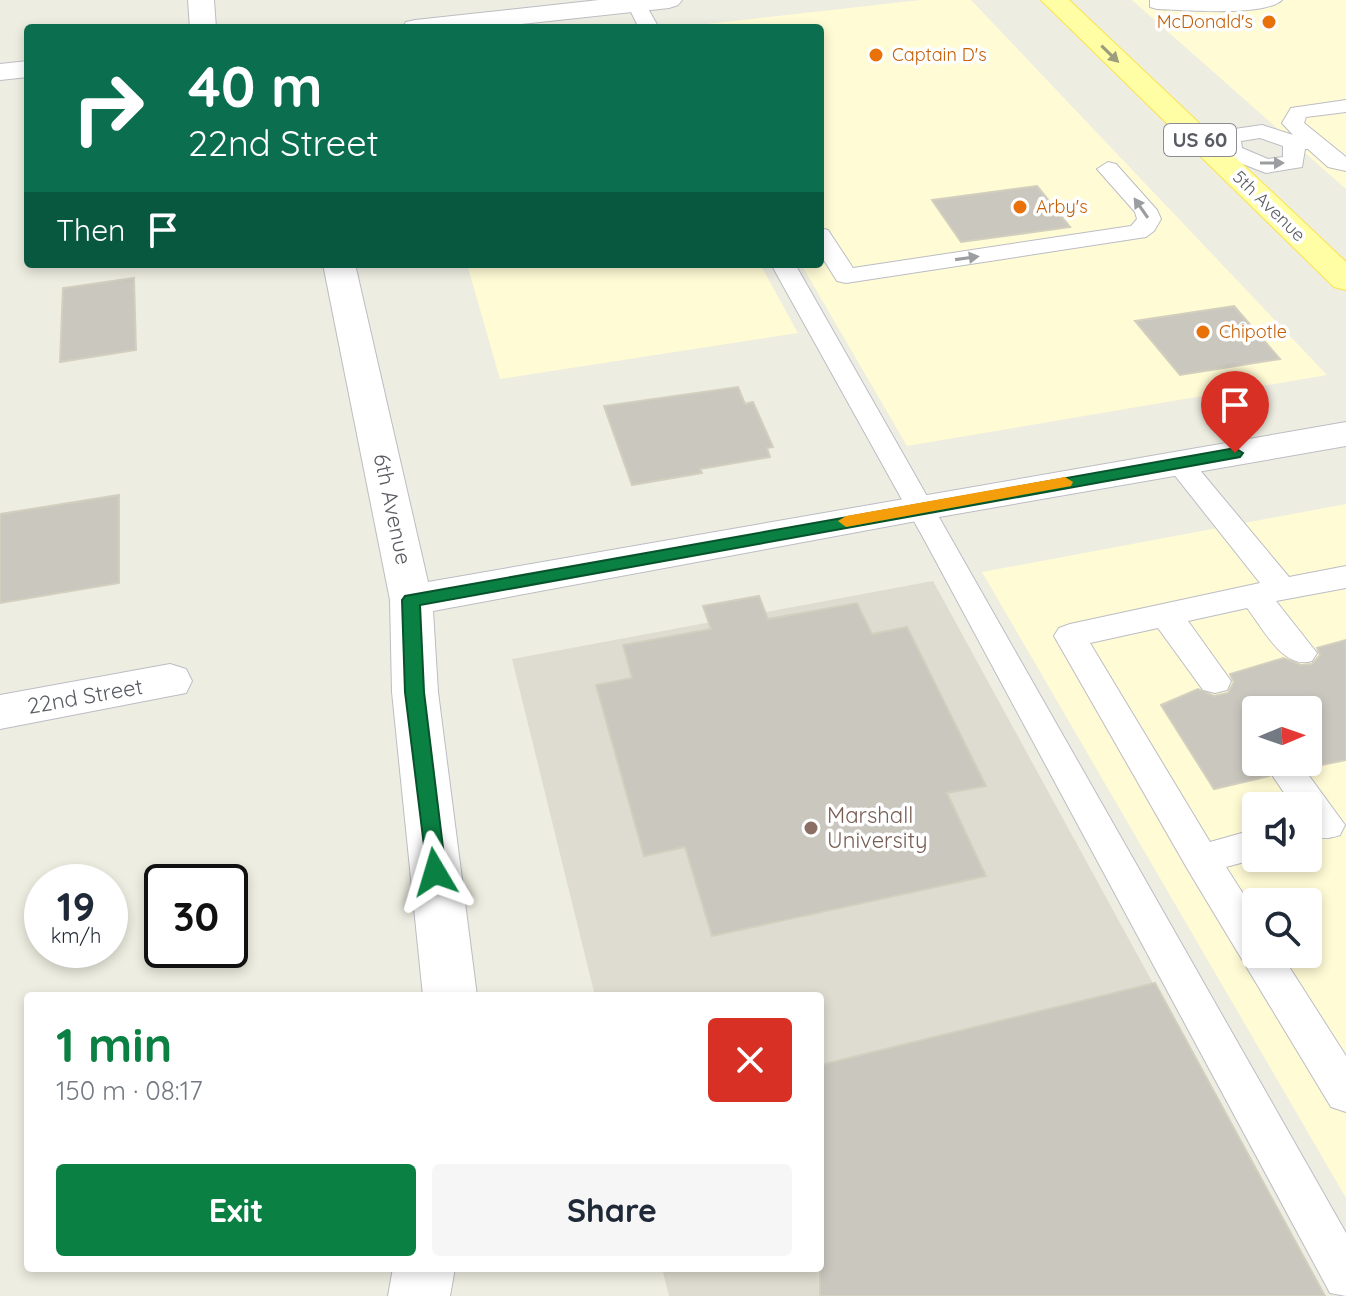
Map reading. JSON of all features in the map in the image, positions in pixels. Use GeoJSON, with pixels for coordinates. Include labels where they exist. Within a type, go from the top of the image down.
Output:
{"type":"FeatureCollection","features":[{"type":"Feature","properties":{"kind":"main road","name":"5th Avenue"},"geometry":{"type":"LineString","coordinates":[[1054,0],[1223,153],[1346,280]]}},
{"type":"Feature","properties":{"kind":"street"},"geometry":{"type":"LineString","coordinates":[[201,0],[203,24]]}},
{"type":"Feature","properties":{"kind":"street"},"geometry":{"type":"LineString","coordinates":[[449,24],[669,0]]}},
{"type":"Feature","properties":{"kind":"street"},"geometry":{"type":"LineString","coordinates":[[0,72],[24,69]]}},
{"type":"Feature","properties":{"kind":"street","name":"6th Avenue"},"geometry":{"type":"LineString","coordinates":[[340,268],[411,600],[416,706],[450,992]]}},
{"type":"Feature","properties":{"kind":"street"},"geometry":{"type":"LineString","coordinates":[[411,600],[1346,434]]}},
{"type":"Feature","properties":{"kind":"street","name":"22nd Street"},"geometry":{"type":"LineString","coordinates":[[0,712],[170,681]]}},
{"type":"Feature","properties":{"kind":"street"},"geometry":{"type":"LineString","coordinates":[[419,1296],[423,1272]]}},
{"type":"Feature","properties":{"kind":"lane"},"geometry":{"type":"LineString","coordinates":[[1157,3],[1214,7],[1273,0]]}},
{"type":"Feature","properties":{"kind":"lane"},"geometry":{"type":"LineString","coordinates":[[634,2],[647,24]]}},
{"type":"Feature","properties":{"kind":"lane"},"geometry":{"type":"LineString","coordinates":[[1346,106],[1298,112],[1304,132],[1336,162],[1346,164]]}},
{"type":"Feature","properties":{"kind":"lane"},"geometry":{"type":"LineString","coordinates":[[1262,131],[1304,132],[1294,162],[1266,166],[1223,153],[1229,136],[1262,131]]}},
{"type":"Feature","properties":{"kind":"lane"},"geometry":{"type":"LineString","coordinates":[[824,241],[846,276],[1138,232],[1149,219],[1146,210],[1108,169]]}},
{"type":"Feature","properties":{"kind":"lane"},"geometry":{"type":"LineString","coordinates":[[785,268],[922,507],[1346,1277]]}},
{"type":"Feature","properties":{"kind":"lane"},"geometry":{"type":"LineString","coordinates":[[1179,463],[1268,592],[1301,653]]}},
{"type":"Feature","properties":{"kind":"lane"},"geometry":{"type":"LineString","coordinates":[[1242,925],[1070,636],[1346,577]]}},
{"type":"Feature","properties":{"kind":"lane"},"geometry":{"type":"LineString","coordinates":[[1166,615],[1215,681]]}},
{"type":"Feature","properties":{"kind":"lane"},"geometry":{"type":"LineString","coordinates":[[1290,776],[1327,825]]}},
{"type":"Feature","properties":{"kind":"lane"},"geometry":{"type":"LineString","coordinates":[[1201,859],[1242,848]]}},
{"type":"Feature","properties":{"kind":"lane"},"geometry":{"type":"LineString","coordinates":[[1269,968],[1346,1093]]}},
{"type":"Feature","properties":{"kind":"shaded area"},"geometry":{"type":"Polygon","coordinates":[[[920,0],[971,0],[1327,375],[907,446],[803,268],[824,268],[824,24],[707,24],[920,0]]]}},
{"type":"Feature","properties":{"kind":"shaded area"},"geometry":{"type":"Polygon","coordinates":[[[1132,0],[1346,0],[1346,189],[1132,0]]]}},
{"type":"Feature","properties":{"kind":"shaded area"},"geometry":{"type":"Polygon","coordinates":[[[468,268],[762,268],[798,333],[500,379],[468,268]]]}},
{"type":"Feature","properties":{"kind":"shaded area"},"geometry":{"type":"Polygon","coordinates":[[[1346,504],[1346,1198],[982,572],[1346,504]]]}},
{"type":"Feature","properties":{"kind":"shaded area","name":"Marshall University"},"geometry":{"type":"Polygon","coordinates":[[[933,581],[1324,1296],[669,1296],[663,1272],[824,1272],[824,992],[594,992],[512,659],[933,581]]]}},
{"type":"Feature","properties":{"kind":"building","name":"Arby's"},"geometry":{"type":"Polygon","coordinates":[[[1037,186],[1070,227],[961,242],[932,200],[1037,186]]]}},
{"type":"Feature","properties":{"kind":"building"},"geometry":{"type":"Polygon","coordinates":[[[134,278],[136,350],[60,362],[63,288],[134,278]]]}},
{"type":"Feature","properties":{"kind":"building","name":"Chipotle"},"geometry":{"type":"Polygon","coordinates":[[[1234,306],[1280,359],[1180,375],[1135,321],[1234,306]]]}},
{"type":"Feature","properties":{"kind":"building"},"geometry":{"type":"Polygon","coordinates":[[[738,387],[745,404],[753,402],[773,447],[767,448],[770,457],[632,485],[604,406],[738,387]]]}},
{"type":"Feature","properties":{"kind":"building"},"geometry":{"type":"Polygon","coordinates":[[[119,495],[119,583],[0,603],[0,514],[119,495]]]}},
{"type":"Feature","properties":{"kind":"building"},"geometry":{"type":"Polygon","coordinates":[[[759,596],[768,619],[857,603],[872,634],[907,627],[986,786],[947,793],[986,876],[712,936],[685,847],[644,856],[596,685],[632,678],[623,645],[711,629],[703,606],[759,596]]]}},
{"type":"Feature","properties":{"kind":"building"},"geometry":{"type":"Polygon","coordinates":[[[1346,640],[1346,760],[1322,765],[1322,696],[1242,696],[1242,776],[1269,776],[1214,789],[1161,705],[1198,689],[1214,696],[1228,693],[1234,682],[1230,674],[1284,658],[1301,665],[1312,664],[1320,655],[1317,648],[1346,640]]]}},
{"type":"Feature","properties":{"kind":"building"},"geometry":{"type":"Polygon","coordinates":[[[1155,983],[1325,1296],[820,1296],[820,1272],[824,1272],[824,1064],[1155,983]]]}},
{"type":"Feature","properties":{"kind":"slow traffic"},"geometry":{"type":"LineString","coordinates":[[846,521],[1065,482]]}},
{"type":"Feature","properties":{"kind":"place","name":"McDonald's"},"geometry":{"type":"Point","coordinates":[1269,22]}},
{"type":"Feature","properties":{"kind":"place","name":"Captain D's"},"geometry":{"type":"Point","coordinates":[876,55]}},
{"type":"Feature","properties":{"kind":"place","name":"Arby's"},"geometry":{"type":"Point","coordinates":[1020,207]}},
{"type":"Feature","properties":{"kind":"place","name":"Chipotle"},"geometry":{"type":"Point","coordinates":[1203,332]}},
{"type":"Feature","properties":{"kind":"place","name":"Marshall University"},"geometry":{"type":"Point","coordinates":[811,828]}},
{"type":"Feature","properties":{"kind":"route"},"geometry":{"type":"LineString","coordinates":[[435,872],[415,692],[411,600],[1235,453]]}}]}
